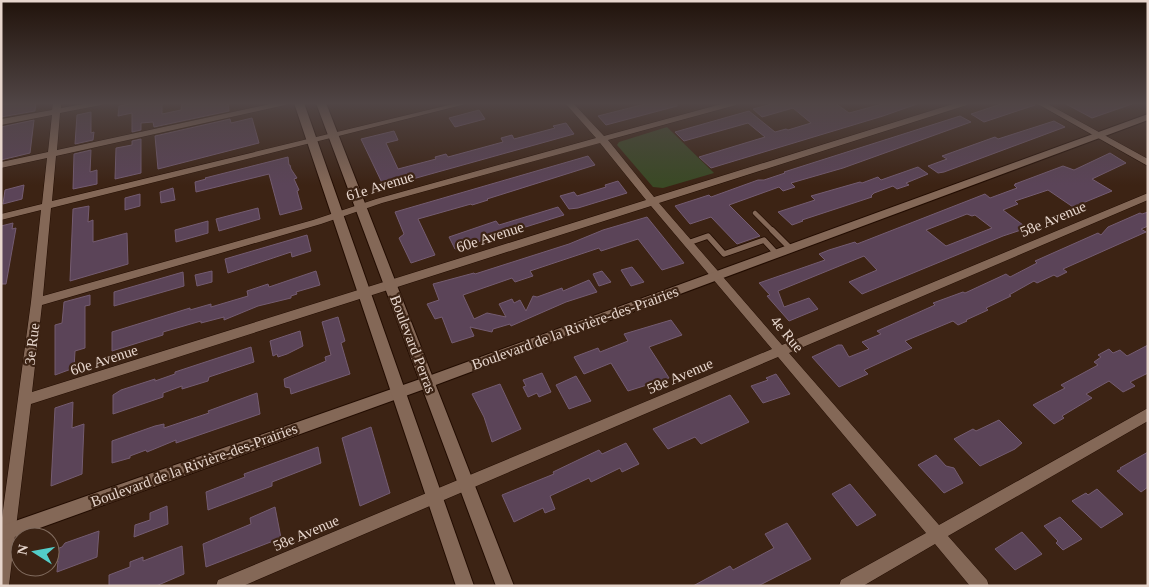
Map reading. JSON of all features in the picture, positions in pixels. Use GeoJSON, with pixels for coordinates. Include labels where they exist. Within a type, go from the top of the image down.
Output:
{"type":"FeatureCollection","features":[{"type":"Feature","properties":{"kind":"main road","name":"Boulevard Perras"},"geometry":{"type":"LineString","coordinates":[[309,130],[465,586]]}},
{"type":"Feature","properties":{"kind":"main road","name":"Boulevard Perras"},"geometry":{"type":"LineString","coordinates":[[331,130],[505,586]]}},
{"type":"Feature","properties":{"kind":"main road","name":"Boulevard de la Rivière-des-Prairies"},"geometry":{"type":"LineString","coordinates":[[4,533],[428,382],[1111,130]]}},
{"type":"Feature","properties":{"kind":"street","name":"3e Rue"},"geometry":{"type":"LineString","coordinates":[[1,585],[4,533],[25,400],[54,130]]}},
{"type":"Feature","properties":{"kind":"street"},"geometry":{"type":"LineString","coordinates":[[1,165],[159,130]]}},
{"type":"Feature","properties":{"kind":"street"},"geometry":{"type":"LineString","coordinates":[[1,216],[352,130]]}},
{"type":"Feature","properties":{"kind":"street","name":"4e Rue"},"geometry":{"type":"LineString","coordinates":[[594,130],[652,201],[981,586]]}},
{"type":"Feature","properties":{"kind":"street","name":"61e Avenue"},"geometry":{"type":"LineString","coordinates":[[37,302],[361,207],[633,130]]}},
{"type":"Feature","properties":{"kind":"street","name":"60e Avenue"},"geometry":{"type":"LineString","coordinates":[[25,400],[877,130]]}},
{"type":"Feature","properties":{"kind":"street"},"geometry":{"type":"LineString","coordinates":[[1090,130],[1148,163]]}},
{"type":"Feature","properties":{"kind":"street","name":"58e Avenue"},"geometry":{"type":"LineString","coordinates":[[224,586],[1148,196]]}},
{"type":"Feature","properties":{"kind":"street"},"geometry":{"type":"LineString","coordinates":[[846,586],[1148,414]]}},
{"type":"Feature","properties":{"kind":"lane"},"geometry":{"type":"LineString","coordinates":[[755,213],[790,248]]}},
{"type":"Feature","properties":{"kind":"lane"},"geometry":{"type":"LineString","coordinates":[[688,243],[708,236],[724,254],[764,240],[776,253]]}},
{"type":"Feature","properties":{"kind":"green space"},"geometry":{"type":"Polygon","coordinates":[[[656,130],[670,130],[714,173],[663,188],[653,187],[617,145],[619,142],[656,130]]]}},
{"type":"Feature","properties":{"kind":"building"},"geometry":{"type":"Polygon","coordinates":[[[1,130],[33,130],[30,153],[1,160],[1,130]]]}},
{"type":"Feature","properties":{"kind":"building"},"geometry":{"type":"Polygon","coordinates":[[[76,130],[94,132],[93,140],[75,144],[76,130]]]}},
{"type":"Feature","properties":{"kind":"building"},"geometry":{"type":"Polygon","coordinates":[[[180,130],[255,130],[259,143],[158,169],[155,136],[180,130]]]}},
{"type":"Feature","properties":{"kind":"building"},"geometry":{"type":"Polygon","coordinates":[[[546,130],[571,130],[574,134],[384,187],[361,139],[394,131],[398,140],[386,143],[398,169],[436,159],[435,157],[446,154],[448,157],[503,142],[501,138],[512,135],[514,139],[546,130]]]}},
{"type":"Feature","properties":{"kind":"building"},"geometry":{"type":"Polygon","coordinates":[[[681,130],[722,130],[684,141],[675,132],[681,130]]]}},
{"type":"Feature","properties":{"kind":"building"},"geometry":{"type":"Polygon","coordinates":[[[757,130],[775,132],[835,130],[711,168],[699,157],[765,137],[757,130]]]}},
{"type":"Feature","properties":{"kind":"building"},"geometry":{"type":"Polygon","coordinates":[[[915,130],[948,130],[843,168],[791,183],[795,187],[783,191],[779,187],[729,205],[760,236],[737,244],[711,217],[690,224],[675,206],[709,195],[711,197],[915,130]]]}},
{"type":"Feature","properties":{"kind":"building"},"geometry":{"type":"Polygon","coordinates":[[[1025,130],[1056,130],[944,172],[938,173],[928,166],[947,159],[942,156],[995,137],[998,139],[1025,130]]]}},
{"type":"Feature","properties":{"kind":"building"},"geometry":{"type":"Polygon","coordinates":[[[141,139],[141,173],[115,179],[116,148],[132,145],[132,141],[141,139]]]}},
{"type":"Feature","properties":{"kind":"building"},"geometry":{"type":"Polygon","coordinates":[[[91,150],[90,172],[97,170],[97,184],[73,189],[74,154],[91,150]]]}},
{"type":"Feature","properties":{"kind":"building"},"geometry":{"type":"Polygon","coordinates":[[[1110,153],[1126,163],[1092,179],[1112,191],[1073,207],[1048,190],[1015,201],[1018,204],[1003,210],[1027,228],[862,294],[849,282],[877,270],[864,256],[778,291],[784,307],[809,298],[818,309],[789,321],[767,296],[770,295],[759,283],[825,260],[819,254],[829,250],[855,242],[857,244],[985,194],[990,198],[1017,188],[1015,184],[1063,166],[1074,170],[1110,153]],[[967,214],[926,230],[946,246],[992,228],[975,215],[967,214]]]}},
{"type":"Feature","properties":{"kind":"building"},"geometry":{"type":"Polygon","coordinates":[[[588,156],[595,165],[472,205],[418,219],[435,255],[411,263],[399,238],[404,234],[395,212],[588,156]]]}},
{"type":"Feature","properties":{"kind":"building"},"geometry":{"type":"Polygon","coordinates":[[[288,157],[289,165],[297,178],[294,179],[299,190],[297,191],[302,209],[280,215],[269,174],[196,192],[195,182],[205,178],[288,157]]]}},
{"type":"Feature","properties":{"kind":"building"},"geometry":{"type":"Polygon","coordinates":[[[918,167],[928,174],[906,183],[909,185],[897,189],[893,186],[874,193],[872,197],[792,225],[778,212],[815,200],[811,196],[878,177],[881,180],[918,167]]]}},
{"type":"Feature","properties":{"kind":"building"},"geometry":{"type":"Polygon","coordinates":[[[618,181],[627,193],[578,208],[569,209],[560,196],[574,192],[577,196],[606,187],[605,185],[618,181]]]}},
{"type":"Feature","properties":{"kind":"building"},"geometry":{"type":"Polygon","coordinates":[[[24,185],[22,199],[3,204],[5,190],[24,185]]]}},
{"type":"Feature","properties":{"kind":"building"},"geometry":{"type":"Polygon","coordinates":[[[173,188],[175,200],[161,203],[160,192],[173,188]]]}},
{"type":"Feature","properties":{"kind":"building"},"geometry":{"type":"Polygon","coordinates":[[[140,194],[140,206],[125,210],[125,198],[140,194]]]}},
{"type":"Feature","properties":{"kind":"building"},"geometry":{"type":"Polygon","coordinates":[[[89,206],[88,222],[93,220],[93,242],[127,233],[128,264],[70,281],[73,209],[89,206]]]}},
{"type":"Feature","properties":{"kind":"building"},"geometry":{"type":"Polygon","coordinates":[[[558,207],[564,215],[455,249],[449,237],[496,221],[499,225],[558,207]]]}},
{"type":"Feature","properties":{"kind":"building"},"geometry":{"type":"Polygon","coordinates":[[[258,208],[260,219],[219,231],[216,219],[258,208]]]}},
{"type":"Feature","properties":{"kind":"building"},"geometry":{"type":"Polygon","coordinates":[[[1148,212],[1148,226],[1141,229],[1146,232],[1063,269],[1067,272],[1057,277],[1054,275],[1037,283],[1034,281],[967,321],[958,325],[953,321],[905,341],[912,348],[864,370],[868,374],[839,387],[812,357],[838,345],[842,345],[849,357],[869,349],[862,342],[881,334],[877,331],[935,305],[933,303],[963,292],[965,293],[1006,274],[1010,277],[1037,263],[1035,261],[1098,233],[1101,235],[1108,227],[1140,213],[1148,212]]]}},
{"type":"Feature","properties":{"kind":"building"},"geometry":{"type":"Polygon","coordinates":[[[647,217],[684,263],[662,270],[638,239],[601,251],[599,248],[530,271],[533,276],[515,282],[512,278],[463,295],[474,319],[487,313],[506,317],[499,304],[512,299],[514,303],[520,300],[526,311],[533,296],[537,297],[562,288],[563,291],[589,280],[597,292],[566,302],[511,326],[510,324],[493,329],[492,332],[470,327],[474,336],[452,343],[442,317],[435,319],[427,304],[439,300],[433,284],[475,274],[569,244],[603,230],[647,217]]]}},
{"type":"Feature","properties":{"kind":"building"},"geometry":{"type":"Polygon","coordinates":[[[208,221],[208,233],[176,242],[175,230],[208,221]]]}},
{"type":"Feature","properties":{"kind":"building"},"geometry":{"type":"Polygon","coordinates":[[[13,223],[12,229],[16,228],[6,284],[1,284],[1,226],[13,223]]]}},
{"type":"Feature","properties":{"kind":"building"},"geometry":{"type":"Polygon","coordinates":[[[307,235],[311,251],[292,257],[291,252],[228,273],[225,259],[307,235]]]}},
{"type":"Feature","properties":{"kind":"building"},"geometry":{"type":"Polygon","coordinates":[[[632,267],[644,282],[631,286],[621,270],[632,267]]]}},
{"type":"Feature","properties":{"kind":"building"},"geometry":{"type":"Polygon","coordinates":[[[212,271],[212,282],[197,286],[195,275],[212,271]]]}},
{"type":"Feature","properties":{"kind":"building"},"geometry":{"type":"Polygon","coordinates":[[[316,271],[320,285],[296,292],[297,294],[291,296],[291,298],[258,306],[224,320],[224,317],[201,323],[201,321],[163,332],[163,335],[112,351],[112,332],[190,308],[190,310],[211,304],[211,307],[248,296],[247,291],[268,284],[269,287],[316,271]]]}},
{"type":"Feature","properties":{"kind":"building"},"geometry":{"type":"Polygon","coordinates":[[[602,271],[611,282],[599,286],[593,274],[602,271]]]}},
{"type":"Feature","properties":{"kind":"building"},"geometry":{"type":"Polygon","coordinates":[[[183,272],[184,286],[114,306],[114,292],[183,272]]]}},
{"type":"Feature","properties":{"kind":"building"},"geometry":{"type":"Polygon","coordinates":[[[90,295],[90,305],[85,306],[85,348],[75,351],[74,368],[55,375],[55,325],[62,323],[64,302],[90,295]]]}},
{"type":"Feature","properties":{"kind":"building"},"geometry":{"type":"Polygon","coordinates":[[[338,317],[345,341],[341,343],[350,374],[291,394],[290,388],[285,387],[284,379],[326,361],[325,357],[331,355],[322,322],[338,317]]]}},
{"type":"Feature","properties":{"kind":"building"},"geometry":{"type":"Polygon","coordinates":[[[671,320],[682,335],[649,347],[669,378],[628,391],[611,363],[584,374],[574,357],[598,348],[600,352],[628,341],[624,334],[671,320]]]}},
{"type":"Feature","properties":{"kind":"building"},"geometry":{"type":"Polygon","coordinates":[[[300,331],[303,346],[278,357],[277,354],[273,356],[270,341],[300,331]]]}},
{"type":"Feature","properties":{"kind":"building"},"geometry":{"type":"Polygon","coordinates":[[[1148,345],[1148,373],[1130,382],[1135,386],[1123,392],[1109,381],[1086,394],[1092,398],[1062,416],[1064,418],[1054,424],[1033,405],[1065,388],[1061,385],[1098,365],[1094,362],[1101,357],[1098,355],[1109,349],[1113,353],[1120,350],[1127,356],[1148,345]]]}},
{"type":"Feature","properties":{"kind":"building"},"geometry":{"type":"Polygon","coordinates":[[[251,347],[254,362],[209,377],[208,381],[182,389],[182,386],[163,393],[163,397],[113,414],[113,395],[121,390],[155,379],[155,381],[175,374],[175,372],[251,347]]]}},
{"type":"Feature","properties":{"kind":"building"},"geometry":{"type":"Polygon","coordinates":[[[542,373],[551,392],[539,397],[537,393],[528,397],[523,387],[526,386],[523,380],[542,373]]]}},
{"type":"Feature","properties":{"kind":"building"},"geometry":{"type":"Polygon","coordinates":[[[776,374],[790,394],[763,403],[751,386],[768,380],[766,378],[776,374]]]}},
{"type":"Feature","properties":{"kind":"building"},"geometry":{"type":"Polygon","coordinates":[[[576,376],[591,401],[569,409],[556,385],[576,376]]]}},
{"type":"Feature","properties":{"kind":"building"},"geometry":{"type":"Polygon","coordinates":[[[500,384],[521,429],[492,442],[484,417],[472,394],[500,384]]]}},
{"type":"Feature","properties":{"kind":"building"},"geometry":{"type":"Polygon","coordinates":[[[257,393],[260,414],[176,443],[176,440],[112,463],[112,441],[155,426],[164,424],[164,428],[209,413],[208,411],[257,393]]]}},
{"type":"Feature","properties":{"kind":"building"},"geometry":{"type":"Polygon","coordinates":[[[730,395],[749,422],[701,444],[695,437],[668,449],[653,429],[730,395]]]}},
{"type":"Feature","properties":{"kind":"building"},"geometry":{"type":"Polygon","coordinates":[[[73,402],[72,428],[84,424],[82,474],[51,486],[55,408],[73,402]]]}},
{"type":"Feature","properties":{"kind":"building"},"geometry":{"type":"Polygon","coordinates":[[[999,420],[1022,443],[1015,449],[980,466],[954,439],[973,429],[976,431],[999,420]]]}},
{"type":"Feature","properties":{"kind":"building"},"geometry":{"type":"Polygon","coordinates":[[[371,427],[390,493],[360,506],[342,438],[371,427]]]}},
{"type":"Feature","properties":{"kind":"building"},"geometry":{"type":"Polygon","coordinates":[[[626,443],[639,464],[622,472],[620,468],[591,482],[589,478],[550,496],[555,509],[545,513],[543,508],[514,522],[502,495],[554,474],[553,472],[599,450],[602,454],[626,443]]]}},
{"type":"Feature","properties":{"kind":"building"},"geometry":{"type":"Polygon","coordinates":[[[318,447],[321,463],[272,482],[272,486],[208,510],[206,492],[245,477],[244,474],[318,447]]]}},
{"type":"Feature","properties":{"kind":"building"},"geometry":{"type":"Polygon","coordinates":[[[1148,452],[1148,487],[1141,492],[1117,471],[1148,452]]]}},
{"type":"Feature","properties":{"kind":"building"},"geometry":{"type":"Polygon","coordinates":[[[936,455],[946,466],[954,468],[963,483],[944,493],[918,465],[936,455]]]}},
{"type":"Feature","properties":{"kind":"building"},"geometry":{"type":"Polygon","coordinates":[[[850,484],[876,515],[857,526],[832,494],[850,484]]]}},
{"type":"Feature","properties":{"kind":"building"},"geometry":{"type":"Polygon","coordinates":[[[1097,489],[1123,514],[1101,528],[1072,501],[1086,493],[1088,495],[1097,489]]]}},
{"type":"Feature","properties":{"kind":"building"},"geometry":{"type":"Polygon","coordinates":[[[167,506],[168,524],[134,537],[135,525],[150,520],[150,513],[167,506]]]}},
{"type":"Feature","properties":{"kind":"building"},"geometry":{"type":"Polygon","coordinates":[[[275,507],[281,538],[206,567],[203,544],[251,524],[250,518],[275,507]]]}},
{"type":"Feature","properties":{"kind":"building"},"geometry":{"type":"Polygon","coordinates":[[[1060,517],[1082,539],[1063,550],[1056,543],[1058,541],[1044,526],[1060,517]]]}},
{"type":"Feature","properties":{"kind":"building"},"geometry":{"type":"Polygon","coordinates":[[[787,523],[811,559],[758,586],[693,586],[730,566],[733,570],[774,548],[765,534],[787,523]]]}},
{"type":"Feature","properties":{"kind":"building"},"geometry":{"type":"Polygon","coordinates":[[[99,531],[97,557],[60,571],[60,548],[65,543],[99,531]]]}},
{"type":"Feature","properties":{"kind":"building"},"geometry":{"type":"Polygon","coordinates":[[[1022,532],[1042,554],[1015,570],[995,549],[1022,532]]]}},
{"type":"Feature","properties":{"kind":"building"},"geometry":{"type":"Polygon","coordinates":[[[182,546],[184,574],[156,586],[109,586],[109,575],[130,567],[130,562],[143,557],[143,561],[182,546]]]}}]}
